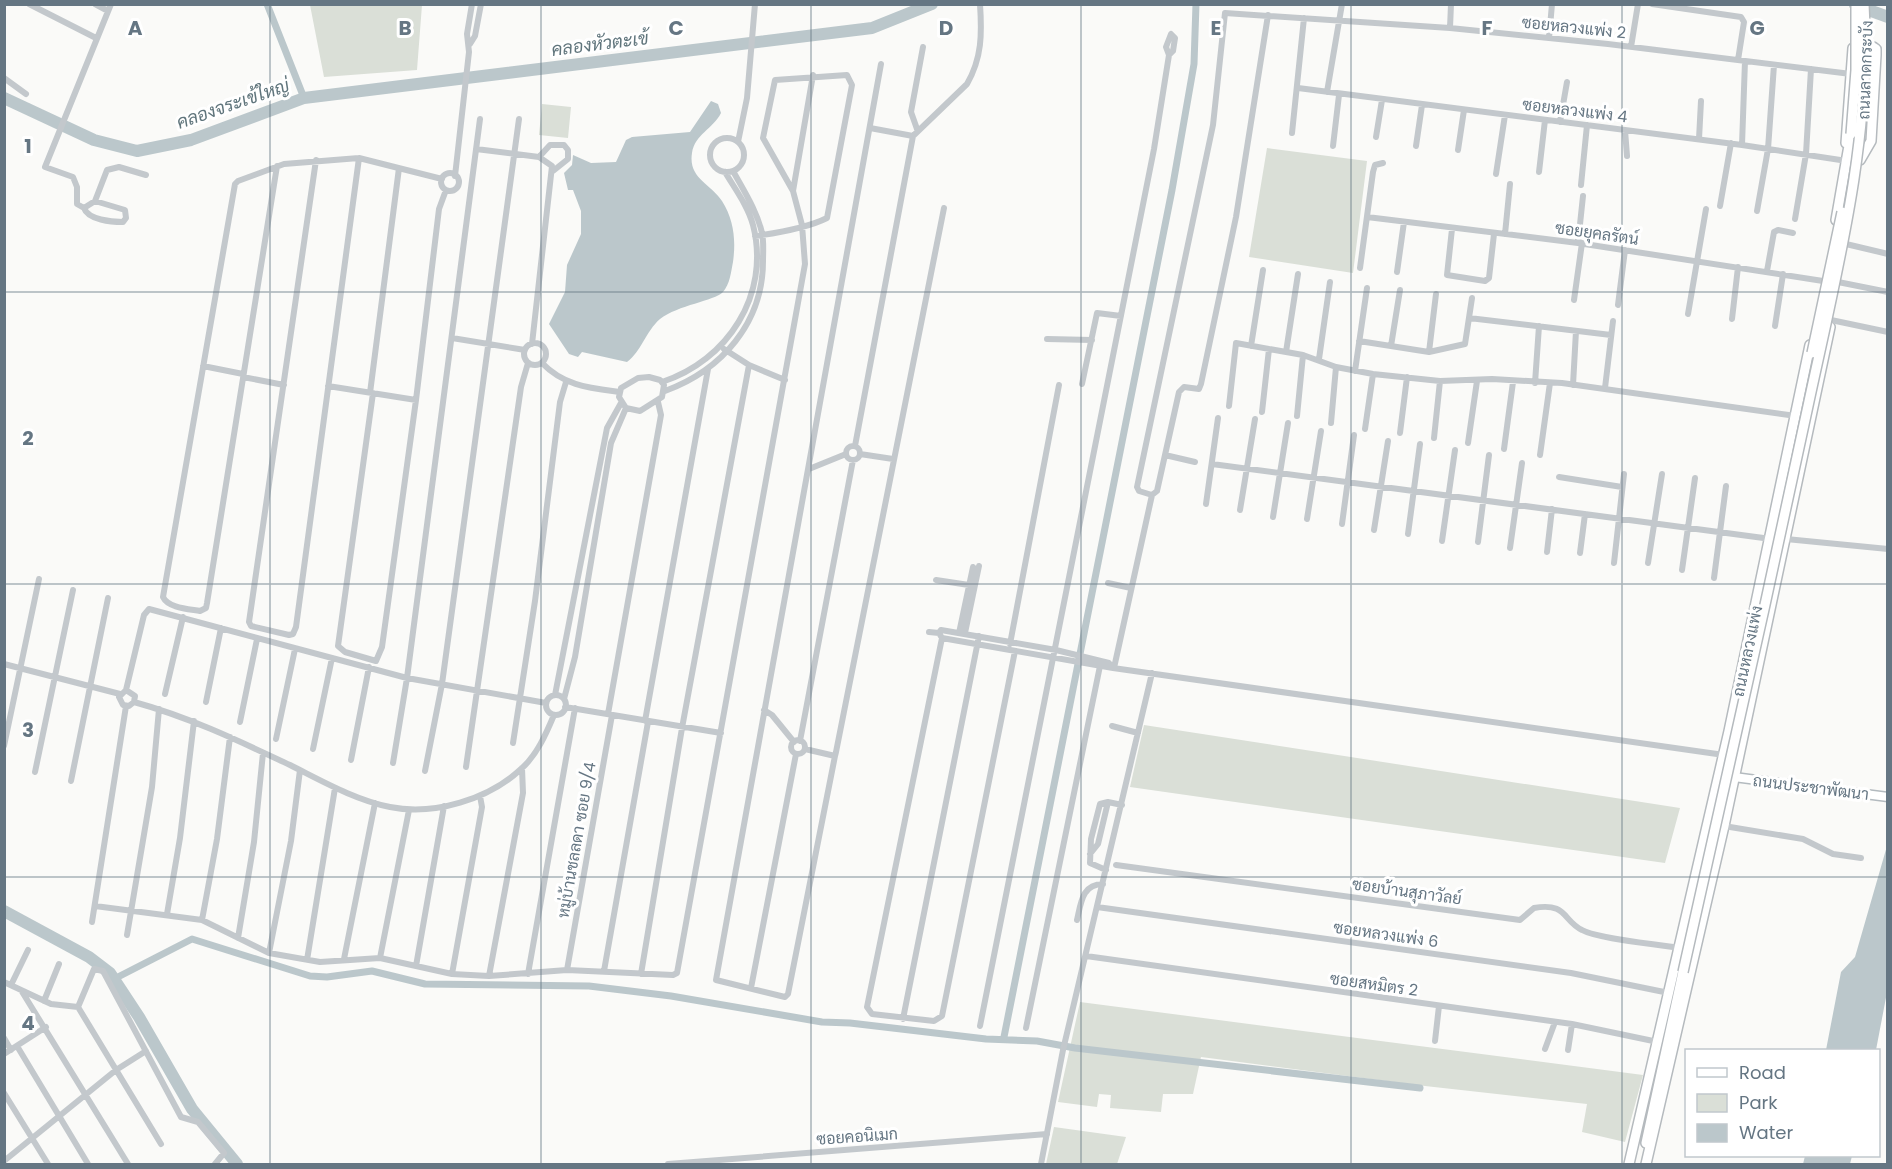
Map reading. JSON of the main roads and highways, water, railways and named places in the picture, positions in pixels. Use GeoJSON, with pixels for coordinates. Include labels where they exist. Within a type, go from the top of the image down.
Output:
{"type":"FeatureCollection","features":[{"type":"Feature","properties":{"kind":"main road","name":"ถนนลาดกระบัง"},"geometry":{"type":"LineString","coordinates":[[1851,134],[1862,4]]}},
{"type":"Feature","properties":{"kind":"main road","name":"ถนนลาดกระบัง"},"geometry":{"type":"LineString","coordinates":[[1862,4],[1868,59],[1862,135]]}},
{"type":"Feature","properties":{"kind":"main road"},"geometry":{"type":"LineString","coordinates":[[1739,687],[1750,658],[1762,609],[1848,180],[1860,82],[1862,4]]}},
{"type":"Feature","properties":{"kind":"main road"},"geometry":{"type":"LineString","coordinates":[[1644,1164],[1683,972],[1756,652],[1843,244],[1858,135],[1865,52],[1862,4]]}},
{"type":"Feature","properties":{"kind":"main road"},"geometry":{"type":"LineString","coordinates":[[1847,161],[1845,144],[1855,46],[1869,46],[1876,49],[1871,141],[1860,160]]}},
{"type":"Feature","properties":{"kind":"main road","name":"ถนนหลวงแพ่ง"},"geometry":{"type":"LineString","coordinates":[[1629,1164],[1720,775],[1771,539],[1851,134]]}},
{"type":"Feature","properties":{"kind":"main road","name":"ถนนหลวงแพ่ง"},"geometry":{"type":"LineString","coordinates":[[1644,1164],[1724,826],[1786,539],[1846,244],[1862,135]]}},
{"type":"Feature","properties":{"kind":"main road"},"geometry":{"type":"LineString","coordinates":[[1720,775],[1734,777]]}},
{"type":"Feature","properties":{"kind":"water"},"geometry":{"type":"Polygon","coordinates":[[[711,101],[718,104],[721,113],[694,146],[692,162],[693,169],[701,180],[722,201],[732,223],[734,254],[730,278],[725,289],[712,298],[676,310],[660,319],[627,362],[582,352],[578,357],[569,354],[549,324],[565,292],[567,265],[581,234],[581,211],[573,190],[568,190],[564,173],[572,165],[573,155],[591,163],[616,162],[626,140],[632,137],[690,132],[711,101]]]}},
{"type":"Feature","properties":{"kind":"water"},"geometry":{"type":"Polygon","coordinates":[[[1887,846],[1888,987],[1876,1049],[1826,1049],[1841,972],[1855,957],[1887,846]]]}},
{"type":"Feature","properties":{"kind":"water"},"geometry":{"type":"Polygon","coordinates":[[[1805,1157],[1852,1157],[1850,1164],[1803,1164],[1805,1157]]]}},
{"type":"Feature","properties":{"kind":"waterway"},"geometry":{"type":"LineString","coordinates":[[267,4],[304,98]]}},
{"type":"Feature","properties":{"kind":"waterway","name":"คลองหัวตะเข้"},"geometry":{"type":"LineString","coordinates":[[4,98],[94,140],[137,151],[191,140],[304,98],[872,28],[932,4]]}},
{"type":"Feature","properties":{"kind":"waterway"},"geometry":{"type":"LineString","coordinates":[[1004,1037],[1172,190],[1194,64],[1196,4]]}},
{"type":"Feature","properties":{"kind":"waterway","name":"คลองหัวตะเข้"},"geometry":{"type":"LineString","coordinates":[[1855,5],[1888,17]]}},
{"type":"Feature","properties":{"kind":"waterway"},"geometry":{"type":"LineString","coordinates":[[4,911],[89,957],[110,973],[139,1017],[192,1109],[237,1164]]}},
{"type":"Feature","properties":{"kind":"waterway"},"geometry":{"type":"LineString","coordinates":[[114,979],[192,939],[310,976],[327,977],[372,971],[425,984],[589,986],[671,996],[822,1022],[850,1023],[986,1039],[1037,1041],[1075,1048],[1420,1088]]}},
{"type":"Feature","properties":{"kind":"water label","name":"คลองจระเข้ใหญ่"},"geometry":{"type":"Point","coordinates":[233,104]}}]}
